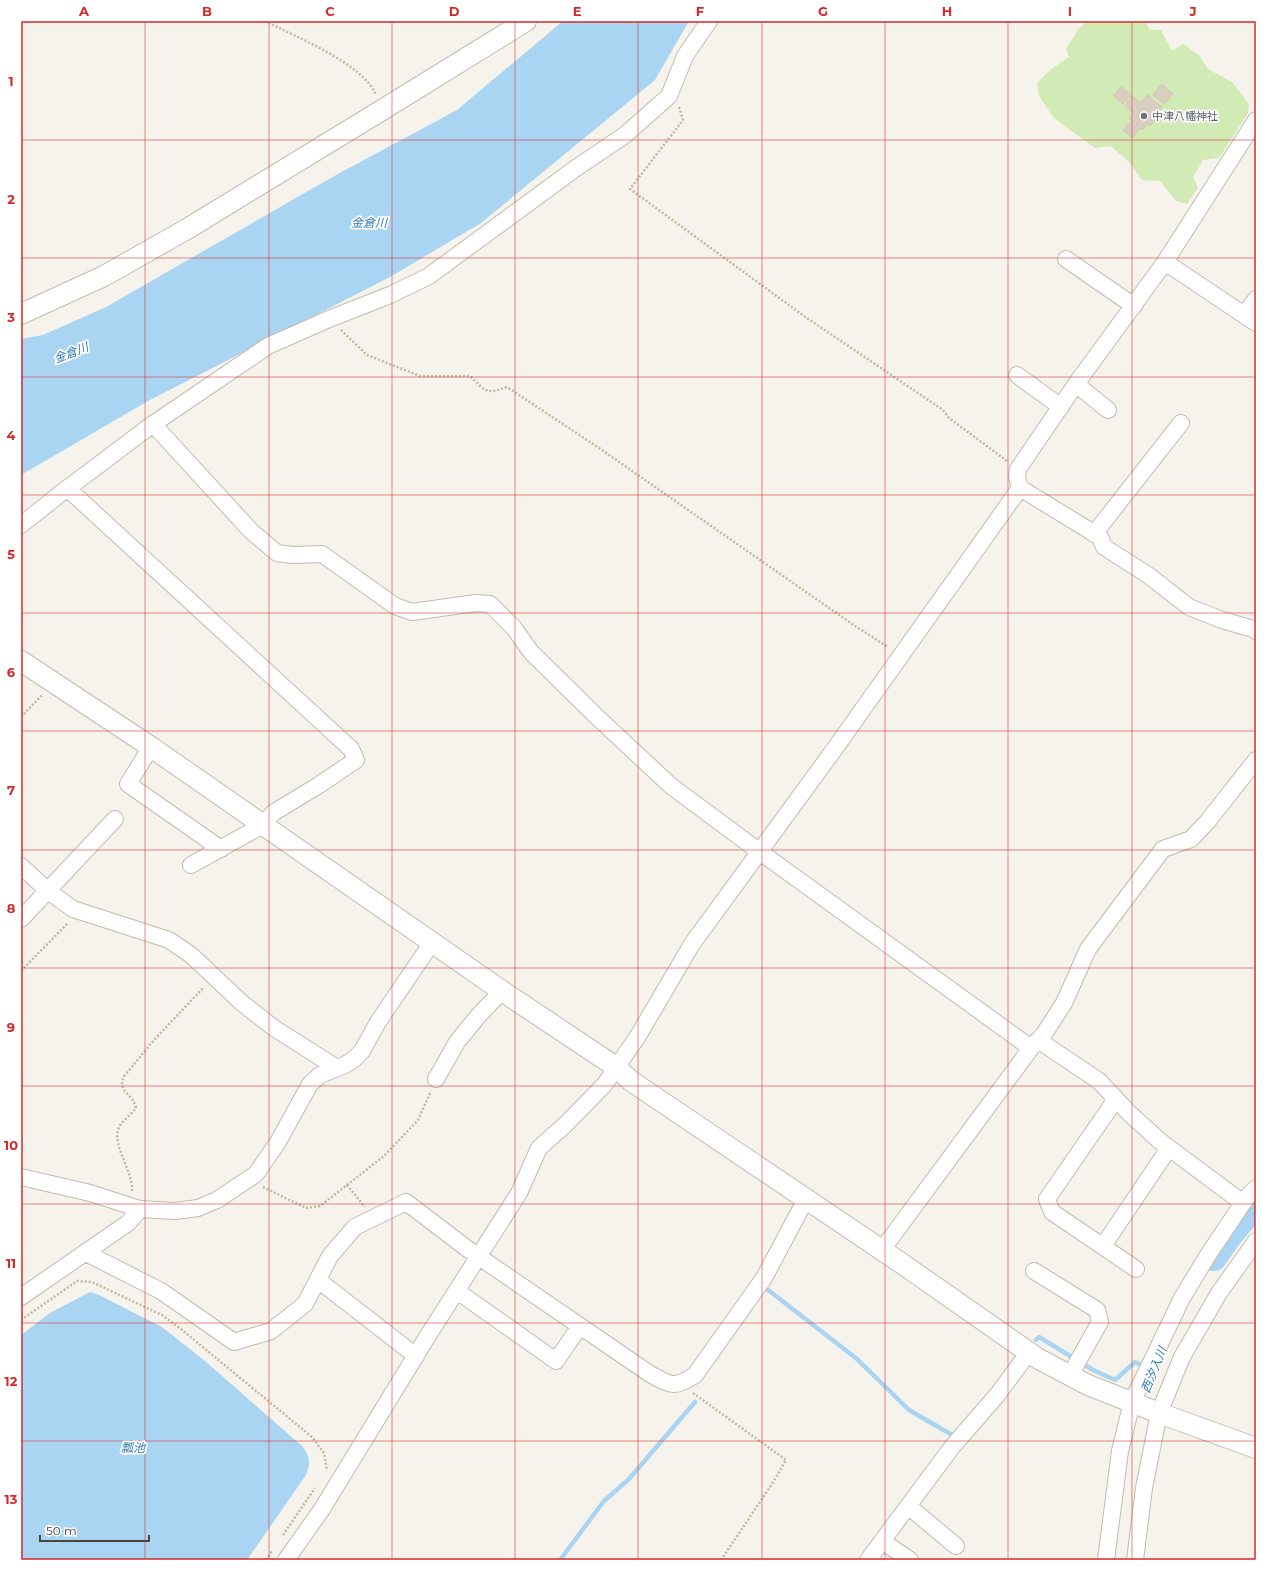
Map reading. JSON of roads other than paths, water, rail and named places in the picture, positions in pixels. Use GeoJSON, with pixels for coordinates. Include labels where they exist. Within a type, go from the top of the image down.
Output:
{"type":"FeatureCollection","features":[{"type":"Feature","properties":{"kind":"street"},"geometry":{"type":"LineString","coordinates":[[21,314],[111,272],[187,229],[526,21]]}},
{"type":"Feature","properties":{"kind":"street"},"geometry":{"type":"LineString","coordinates":[[21,525],[153,424],[268,346],[329,319],[390,295],[429,276],[576,168],[625,135],[669,96],[685,56],[709,21]]}},
{"type":"Feature","properties":{"kind":"street"},"geometry":{"type":"LineString","coordinates":[[1256,120],[1166,262],[1076,384],[1018,469],[1017,477],[1020,488],[1100,537],[1104,547],[1148,575],[1188,607],[1256,631]]}},
{"type":"Feature","properties":{"kind":"street"},"geometry":{"type":"LineString","coordinates":[[1066,260],[1134,306]]}},
{"type":"Feature","properties":{"kind":"street"},"geometry":{"type":"LineString","coordinates":[[1166,262],[1250,319],[1256,299]]}},
{"type":"Feature","properties":{"kind":"street"},"geometry":{"type":"LineString","coordinates":[[1017,375],[1061,407]]}},
{"type":"Feature","properties":{"kind":"street"},"geometry":{"type":"LineString","coordinates":[[1076,384],[1108,410]]}},
{"type":"Feature","properties":{"kind":"street"},"geometry":{"type":"LineString","coordinates":[[1094,534],[1181,423]]}},
{"type":"Feature","properties":{"kind":"street"},"geometry":{"type":"LineString","coordinates":[[153,424],[251,531],[277,553],[292,555],[322,554],[395,606],[412,612],[476,603],[490,604],[514,628],[532,652],[596,716],[671,786],[760,852],[1035,1044],[1099,1081],[1156,1137],[1243,1203]]}},
{"type":"Feature","properties":{"kind":"street"},"geometry":{"type":"LineString","coordinates":[[68,488],[351,749],[356,760],[273,813],[263,825],[191,864]]}},
{"type":"Feature","properties":{"kind":"street"},"geometry":{"type":"LineString","coordinates":[[286,1560],[322,1509],[479,1255],[519,1194],[539,1148],[566,1124],[599,1090],[616,1067],[638,1036],[692,944],[760,852],[1020,488]]}},
{"type":"Feature","properties":{"kind":"street"},"geometry":{"type":"LineString","coordinates":[[21,661],[151,748],[502,991],[616,1067],[631,1080],[882,1250],[1029,1352],[1075,1366],[1088,1385],[1159,1414],[1256,1448]]}},
{"type":"Feature","properties":{"kind":"street"},"geometry":{"type":"LineString","coordinates":[[151,748],[128,784],[221,849]]}},
{"type":"Feature","properties":{"kind":"street"},"geometry":{"type":"LineString","coordinates":[[882,1250],[1064,1003],[1088,949],[1163,849],[1191,839],[1208,821],[1256,760]]}},
{"type":"Feature","properties":{"kind":"street"},"geometry":{"type":"LineString","coordinates":[[21,919],[115,819]]}},
{"type":"Feature","properties":{"kind":"street"},"geometry":{"type":"LineString","coordinates":[[21,866],[48,890],[74,909],[169,940],[191,955],[242,1003],[274,1028],[337,1068]]}},
{"type":"Feature","properties":{"kind":"street"},"geometry":{"type":"LineString","coordinates":[[21,1177],[90,1192],[135,1207],[175,1212],[198,1208],[218,1200],[256,1174],[278,1142],[310,1084],[320,1075],[354,1059],[362,1051],[378,1022],[433,942]]}},
{"type":"Feature","properties":{"kind":"street"},"geometry":{"type":"LineString","coordinates":[[436,1079],[457,1042],[479,1014],[502,991]]}},
{"type":"Feature","properties":{"kind":"street"},"geometry":{"type":"LineString","coordinates":[[1116,1099],[1047,1199],[1052,1212],[1136,1269]]}},
{"type":"Feature","properties":{"kind":"street"},"geometry":{"type":"LineString","coordinates":[[1103,1246],[1169,1148]]}},
{"type":"Feature","properties":{"kind":"street"},"geometry":{"type":"LineString","coordinates":[[1106,1560],[1120,1451],[1132,1402],[1182,1298],[1208,1255],[1243,1203],[1256,1188]]}},
{"type":"Feature","properties":{"kind":"street"},"geometry":{"type":"LineString","coordinates":[[86,1253],[161,1291],[234,1342],[271,1331],[305,1304],[330,1256],[355,1227],[406,1202],[580,1326],[650,1374],[672,1385],[683,1383],[695,1375],[764,1278],[806,1199]]}},
{"type":"Feature","properties":{"kind":"street"},"geometry":{"type":"LineString","coordinates":[[21,1297],[128,1223],[135,1207]]}},
{"type":"Feature","properties":{"kind":"street"},"geometry":{"type":"LineString","coordinates":[[1135,1560],[1144,1488],[1159,1414],[1182,1357],[1219,1293],[1254,1247]]}},
{"type":"Feature","properties":{"kind":"street"},"geometry":{"type":"LineString","coordinates":[[1034,1271],[1097,1310],[1100,1322],[1075,1366]]}},
{"type":"Feature","properties":{"kind":"street"},"geometry":{"type":"LineString","coordinates":[[318,1280],[416,1356]]}},
{"type":"Feature","properties":{"kind":"street"},"geometry":{"type":"LineString","coordinates":[[457,1291],[556,1361],[580,1326]]}},
{"type":"Feature","properties":{"kind":"street"},"geometry":{"type":"LineString","coordinates":[[868,1560],[952,1447],[998,1394],[1029,1352]]}},
{"type":"Feature","properties":{"kind":"street"},"geometry":{"type":"LineString","coordinates":[[908,1506],[956,1546]]}},
{"type":"Feature","properties":{"kind":"street"},"geometry":{"type":"LineString","coordinates":[[882,1541],[910,1560]]}},
{"type":"Feature","properties":{"kind":"water","name":"金倉川"},"geometry":{"type":"Polygon","coordinates":[[[563,21],[689,21],[655,80],[481,223],[390,277],[148,401],[21,475],[21,339],[43,335],[106,307],[336,175],[457,110],[563,21]]]}},
{"type":"Feature","properties":{"kind":"water","name":"瓢池"},"geometry":{"type":"Polygon","coordinates":[[[90,1292],[97,1294],[162,1327],[205,1361],[305,1450],[309,1460],[309,1467],[306,1475],[247,1560],[21,1560],[21,1335],[50,1313],[90,1292]]]}},
{"type":"Feature","properties":{"kind":"waterway","name":"西汐入川"},"geometry":{"type":"LineString","coordinates":[[1214,1258],[1227,1239],[1256,1204]]}},
{"type":"Feature","properties":{"kind":"waterway"},"geometry":{"type":"LineString","coordinates":[[763,1286],[857,1359],[909,1410],[954,1436],[956,1435]]}},
{"type":"Feature","properties":{"kind":"waterway"},"geometry":{"type":"LineString","coordinates":[[1036,1340],[1039,1337],[1093,1370],[1115,1380],[1135,1362],[1141,1365]]}},
{"type":"Feature","properties":{"kind":"waterway"},"geometry":{"type":"LineString","coordinates":[[560,1560],[604,1501],[629,1479],[695,1402]]}},
{"type":"Feature","properties":{"kind":"place","name":"中津八幡神社"},"geometry":{"type":"Point","coordinates":[1144,116]}}]}
